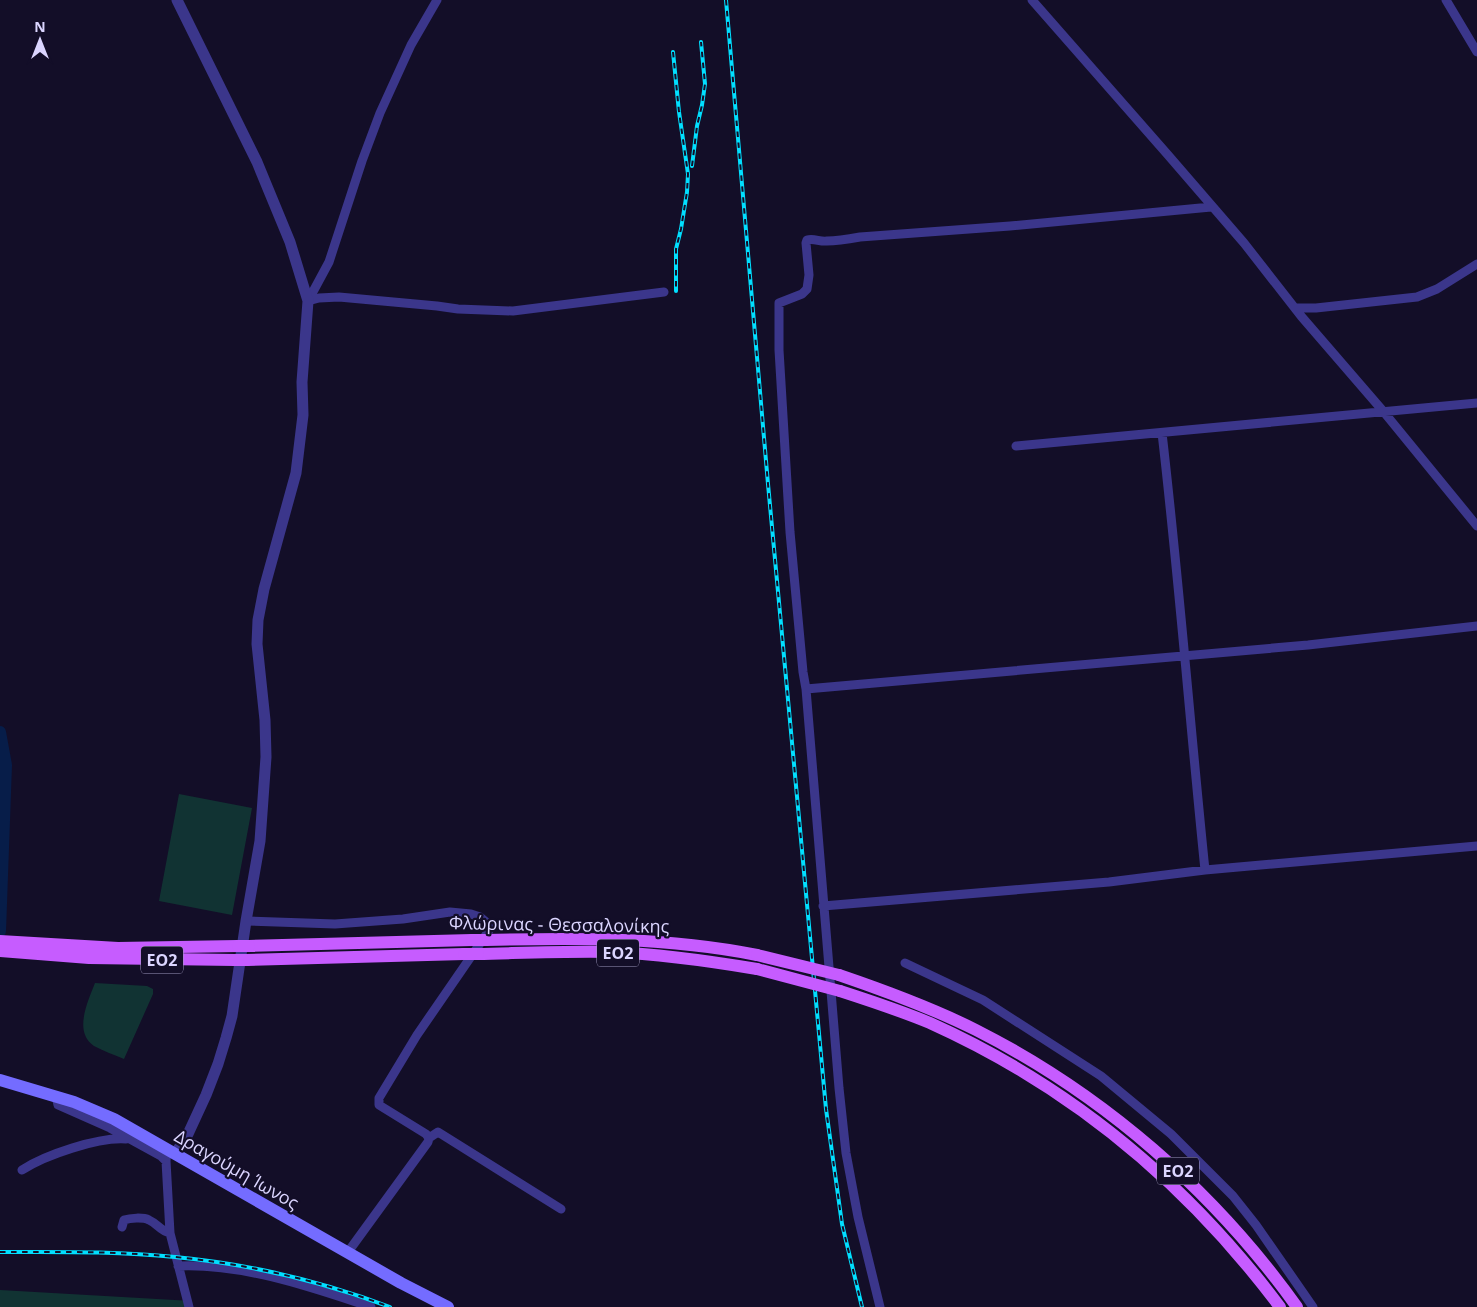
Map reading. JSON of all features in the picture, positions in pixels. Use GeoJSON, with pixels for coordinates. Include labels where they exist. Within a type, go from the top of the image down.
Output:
{"type":"FeatureCollection","features":[{"type":"Feature","properties":{"kind":"main road","name":"Φλώρινας - Θεσσαλονίκης"},"geometry":{"type":"LineString","coordinates":[[0,941],[91,952],[149,948],[472,940],[566,938],[646,940],[712,947],[757,955],[839,976],[931,1009],[975,1030],[1034,1062],[1108,1112],[1176,1170],[1239,1234],[1297,1307]]}},
{"type":"Feature","properties":{"kind":"main road","name":"Φλώρινας - Θεσσαλονίκης"},"geometry":{"type":"LineString","coordinates":[[0,951],[91,952],[241,960],[614,952],[681,958],[757,969],[840,991],[885,1006],[970,1042],[1026,1074],[1100,1123],[1167,1179],[1229,1242],[1280,1307]]}},
{"type":"Feature","properties":{"kind":"main road","name":"Δραγούμη Ίωνος"},"geometry":{"type":"LineString","coordinates":[[0,1080],[56,1096],[114,1119],[169,1155],[448,1307]]}},
{"type":"Feature","properties":{"kind":"street"},"geometry":{"type":"LineString","coordinates":[[177,0],[257,162],[290,242],[308,301],[302,382],[303,415],[299,454],[291,494],[264,589],[258,620],[257,644],[265,720],[266,757],[260,841],[232,1016],[218,1064],[193,1122],[169,1155],[170,1233],[188,1307]]}},
{"type":"Feature","properties":{"kind":"street"},"geometry":{"type":"LineString","coordinates":[[308,301],[329,262],[380,113],[411,45],[437,0]]}},
{"type":"Feature","properties":{"kind":"street"},"geometry":{"type":"LineString","coordinates":[[1032,0],[1244,243],[1294,308],[1383,411],[1477,526]]}},
{"type":"Feature","properties":{"kind":"street"},"geometry":{"type":"LineString","coordinates":[[1446,0],[1477,52]]}},
{"type":"Feature","properties":{"kind":"street"},"geometry":{"type":"LineString","coordinates":[[880,1307],[858,1217],[846,1153],[823,906],[806,688],[790,532],[779,350],[779,303],[802,294],[808,288],[807,240],[838,241],[1212,206]]}},
{"type":"Feature","properties":{"kind":"street"},"geometry":{"type":"LineString","coordinates":[[1294,308],[1316,308],[1417,297],[1437,289],[1477,264]]}},
{"type":"Feature","properties":{"kind":"street"},"geometry":{"type":"LineString","coordinates":[[308,301],[319,298],[339,298],[458,309],[513,311],[664,292]]}},
{"type":"Feature","properties":{"kind":"street"},"geometry":{"type":"LineString","coordinates":[[1016,446],[1477,403]]}},
{"type":"Feature","properties":{"kind":"street"},"geometry":{"type":"LineString","coordinates":[[1162,433],[1205,870]]}},
{"type":"Feature","properties":{"kind":"street"},"geometry":{"type":"LineString","coordinates":[[806,688],[1308,644],[1477,626]]}},
{"type":"Feature","properties":{"kind":"street"},"geometry":{"type":"LineString","coordinates":[[823,906],[1109,882],[1205,870],[1477,846]]}},
{"type":"Feature","properties":{"kind":"street"},"geometry":{"type":"LineString","coordinates":[[246,921],[335,924],[403,919],[450,912],[471,914],[480,917],[486,922],[490,929],[417,1035],[379,1098],[380,1105],[426,1134],[429,1138]]}},
{"type":"Feature","properties":{"kind":"street"},"geometry":{"type":"LineString","coordinates":[[905,963],[992,1005],[1101,1076],[1172,1134],[1233,1196],[1256,1225],[1313,1307]]}},
{"type":"Feature","properties":{"kind":"street"},"geometry":{"type":"LineString","coordinates":[[56,1096],[58,1105],[110,1128],[161,1156],[169,1155]]}},
{"type":"Feature","properties":{"kind":"street"},"geometry":{"type":"LineString","coordinates":[[348,1252],[434,1133],[442,1133],[560,1209]]}},
{"type":"Feature","properties":{"kind":"street"},"geometry":{"type":"LineString","coordinates":[[22,1170],[34,1162],[79,1147],[116,1138],[128,1139]]}},
{"type":"Feature","properties":{"kind":"street"},"geometry":{"type":"LineString","coordinates":[[122,1227],[124,1220],[144,1219],[149,1220],[163,1232],[170,1233]]}},
{"type":"Feature","properties":{"kind":"street"},"geometry":{"type":"LineString","coordinates":[[178,1266],[216,1268],[252,1274],[313,1288],[371,1307]]}},
{"type":"Feature","properties":{"kind":"green space"},"geometry":{"type":"Polygon","coordinates":[[[179,794],[252,808],[232,915],[159,901],[179,794]]]}},
{"type":"Feature","properties":{"kind":"green space"},"geometry":{"type":"Polygon","coordinates":[[[95,983],[147,986],[153,989],[153,994],[124,1059],[94,1046],[84,1033],[84,1016],[95,983]]]}},
{"type":"Feature","properties":{"kind":"green space"},"geometry":{"type":"Polygon","coordinates":[[[0,1290],[192,1301],[193,1307],[0,1307],[0,1290]]]}},
{"type":"Feature","properties":{"kind":"waterway"},"geometry":{"type":"LineString","coordinates":[[0,732],[6,765],[0,931]]}},
{"type":"Feature","properties":{"kind":"railway"},"geometry":{"type":"LineString","coordinates":[[726,0],[768,484],[826,1109],[842,1224],[862,1307]]}},
{"type":"Feature","properties":{"kind":"railway"},"geometry":{"type":"LineString","coordinates":[[692,166],[705,84],[701,42]]}},
{"type":"Feature","properties":{"kind":"railway"},"geometry":{"type":"LineString","coordinates":[[673,52],[688,174],[687,192],[676,249],[676,291]]}},
{"type":"Feature","properties":{"kind":"railway"},"geometry":{"type":"LineString","coordinates":[[0,1252],[110,1253],[203,1260],[284,1275],[338,1289],[390,1307]]}}]}
